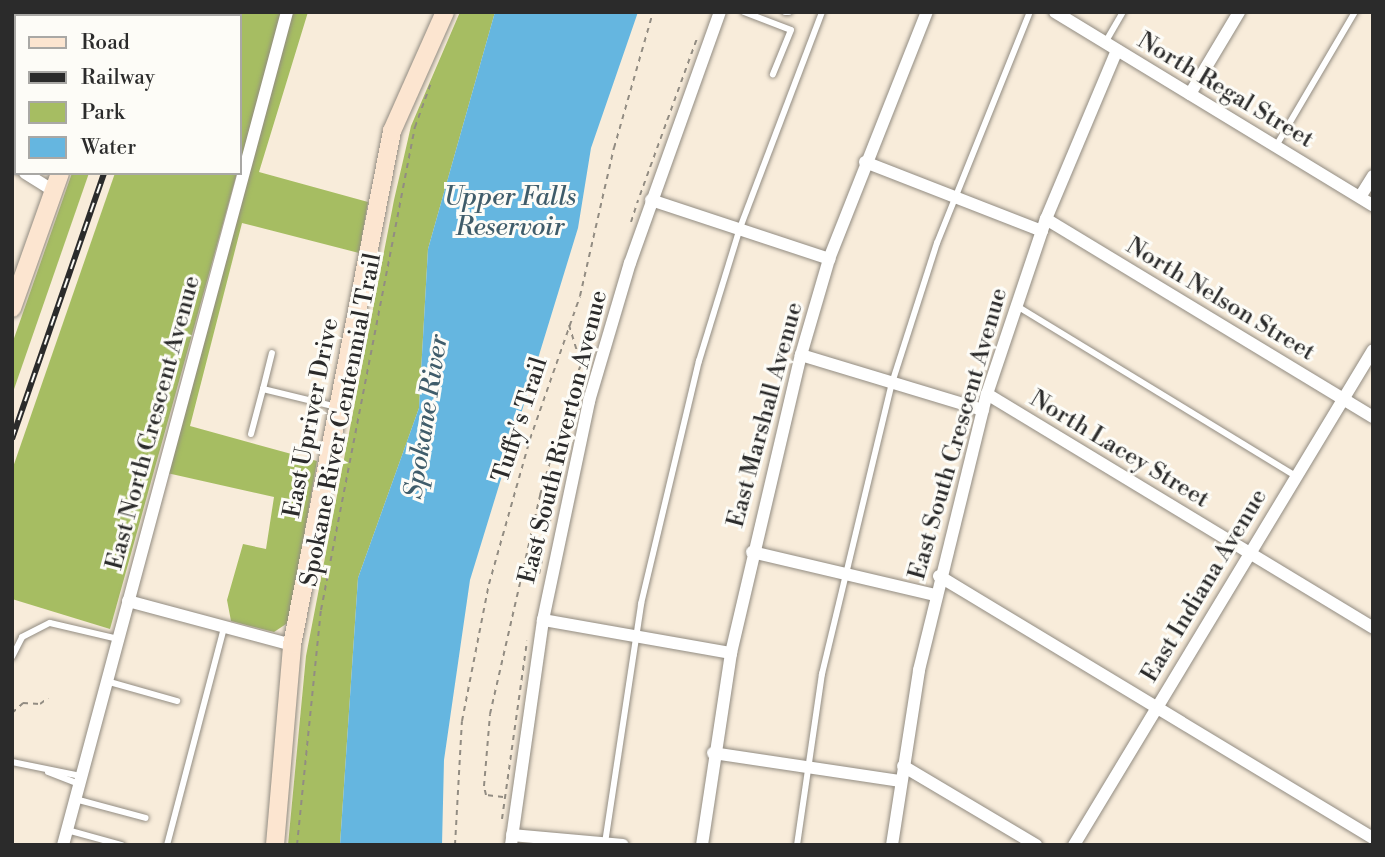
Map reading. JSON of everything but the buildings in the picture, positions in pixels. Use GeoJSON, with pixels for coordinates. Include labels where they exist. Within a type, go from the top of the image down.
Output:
{"type":"FeatureCollection","features":[{"type":"Feature","properties":{"kind":"street","name":"East North Crescent Avenue"},"geometry":{"type":"LineString","coordinates":[[62,845],[287,12]]}},
{"type":"Feature","properties":{"kind":"street","name":"East Upriver Drive"},"geometry":{"type":"LineString","coordinates":[[275,845],[292,645],[392,131],[445,12]]}},
{"type":"Feature","properties":{"kind":"street","name":"East South Riverton Avenue"},"geometry":{"type":"LineString","coordinates":[[511,840],[542,620],[589,401],[650,200],[720,12]]}},
{"type":"Feature","properties":{"kind":"street","name":"East Marshall Avenue"},"geometry":{"type":"LineString","coordinates":[[702,845],[713,753],[731,653],[752,552],[801,355],[829,260],[865,162],[927,12]]}},
{"type":"Feature","properties":{"kind":"street","name":"North Regal Street"},"geometry":{"type":"LineString","coordinates":[[1055,12],[1373,205]]}},
{"type":"Feature","properties":{"kind":"street"},"geometry":{"type":"LineString","coordinates":[[1190,94],[1239,12]]}},
{"type":"Feature","properties":{"kind":"street","name":"East South Crescent Avenue"},"geometry":{"type":"LineString","coordinates":[[892,845],[900,781],[934,595],[987,394],[1044,225],[1117,50]]}},
{"type":"Feature","properties":{"kind":"street","name":"North Nelson Street"},"geometry":{"type":"LineString","coordinates":[[865,162],[954,197],[1044,225],[1373,417]]}},
{"type":"Feature","properties":{"kind":"street"},"geometry":{"type":"LineString","coordinates":[[28,175],[54,191]]}},
{"type":"Feature","properties":{"kind":"street"},"geometry":{"type":"LineString","coordinates":[[12,308],[59,175]]}},
{"type":"Feature","properties":{"kind":"street"},"geometry":{"type":"LineString","coordinates":[[1360,198],[1373,176]]}},
{"type":"Feature","properties":{"kind":"street"},"geometry":{"type":"LineString","coordinates":[[650,200],[829,260]]}},
{"type":"Feature","properties":{"kind":"street","name":"East Indiana Avenue"},"geometry":{"type":"LineString","coordinates":[[1073,845],[1373,350]]}},
{"type":"Feature","properties":{"kind":"street"},"geometry":{"type":"LineString","coordinates":[[801,355],[983,410]]}},
{"type":"Feature","properties":{"kind":"street","name":"North Lacey Street"},"geometry":{"type":"LineString","coordinates":[[987,394],[1373,628]]}},
{"type":"Feature","properties":{"kind":"street"},"geometry":{"type":"LineString","coordinates":[[752,552],[934,595]]}},
{"type":"Feature","properties":{"kind":"street"},"geometry":{"type":"LineString","coordinates":[[939,576],[1373,838]]}},
{"type":"Feature","properties":{"kind":"street"},"geometry":{"type":"LineString","coordinates":[[128,601],[292,645]]}},
{"type":"Feature","properties":{"kind":"street"},"geometry":{"type":"LineString","coordinates":[[542,620],[731,653]]}},
{"type":"Feature","properties":{"kind":"street"},"geometry":{"type":"LineString","coordinates":[[713,753],[900,781]]}},
{"type":"Feature","properties":{"kind":"street"},"geometry":{"type":"LineString","coordinates":[[903,766],[1036,845]]}},
{"type":"Feature","properties":{"kind":"street"},"geometry":{"type":"LineString","coordinates":[[511,840],[624,845]]}},
{"type":"Feature","properties":{"kind":"lane"},"geometry":{"type":"LineString","coordinates":[[744,12],[791,30],[774,74]]}},
{"type":"Feature","properties":{"kind":"lane"},"geometry":{"type":"LineString","coordinates":[[605,844],[635,636],[681,430],[740,228],[822,12]]}},
{"type":"Feature","properties":{"kind":"lane"},"geometry":{"type":"LineString","coordinates":[[797,845],[807,767],[844,573],[892,383],[954,197],[1030,12]]}},
{"type":"Feature","properties":{"kind":"lane"},"geometry":{"type":"LineString","coordinates":[[1105,43],[1123,12]]}},
{"type":"Feature","properties":{"kind":"lane"},"geometry":{"type":"LineString","coordinates":[[1276,146],[1355,12]]}},
{"type":"Feature","properties":{"kind":"lane"},"geometry":{"type":"LineString","coordinates":[[1016,305],[1296,476]]}},
{"type":"Feature","properties":{"kind":"lane"},"geometry":{"type":"LineString","coordinates":[[251,434],[272,352]]}},
{"type":"Feature","properties":{"kind":"lane"},"geometry":{"type":"LineString","coordinates":[[263,389],[339,407]]}},
{"type":"Feature","properties":{"kind":"lane"},"geometry":{"type":"LineString","coordinates":[[12,657],[22,637],[50,623],[118,639]]}},
{"type":"Feature","properties":{"kind":"lane"},"geometry":{"type":"LineString","coordinates":[[167,845],[224,627]]}},
{"type":"Feature","properties":{"kind":"lane"},"geometry":{"type":"LineString","coordinates":[[106,681],[177,701]]}},
{"type":"Feature","properties":{"kind":"lane"},"geometry":{"type":"LineString","coordinates":[[12,762],[80,780]]}},
{"type":"Feature","properties":{"kind":"lane"},"geometry":{"type":"LineString","coordinates":[[75,799],[146,818]]}},
{"type":"Feature","properties":{"kind":"lane"},"geometry":{"type":"LineString","coordinates":[[66,830],[122,845]]}},
{"type":"Feature","properties":{"kind":"path","name":"Tuffy's Trail"},"geometry":{"type":"LineString","coordinates":[[455,845],[462,721],[489,584],[568,322],[580,296],[614,148],[653,12]]}},
{"type":"Feature","properties":{"kind":"path","name":"Spokane River Centennial Trail"},"geometry":{"type":"LineString","coordinates":[[297,845],[321,610],[415,127],[435,71]]}},
{"type":"Feature","properties":{"kind":"path"},"geometry":{"type":"LineString","coordinates":[[504,797],[486,794],[484,786],[490,714],[529,537],[581,363],[602,316]]}},
{"type":"Feature","properties":{"kind":"path"},"geometry":{"type":"LineString","coordinates":[[568,322],[581,363]]}},
{"type":"Feature","properties":{"kind":"path"},"geometry":{"type":"LineString","coordinates":[[12,713],[23,702],[40,704],[48,698]]}},
{"type":"Feature","properties":{"kind":"green space"},"geometry":{"type":"Polygon","coordinates":[[[282,12],[242,158],[242,14],[170,14],[282,12]]]}},
{"type":"Feature","properties":{"kind":"green space"},"geometry":{"type":"Polygon","coordinates":[[[292,12],[308,12],[259,172],[368,202],[359,253],[242,223],[190,426],[317,461],[289,622],[274,632],[231,621],[227,600],[243,544],[266,549],[274,497],[167,473],[292,12]]]}},
{"type":"Feature","properties":{"kind":"green space"},"geometry":{"type":"Polygon","coordinates":[[[460,12],[495,12],[428,249],[419,408],[358,578],[340,845],[288,845],[306,656],[394,200],[411,126],[460,12]]]}},
{"type":"Feature","properties":{"kind":"green space"},"geometry":{"type":"Polygon","coordinates":[[[71,175],[88,175],[12,395],[12,344],[71,175]]]}},
{"type":"Feature","properties":{"kind":"green space"},"geometry":{"type":"Polygon","coordinates":[[[114,175],[236,175],[110,629],[12,599],[12,470],[114,175]]]}},
{"type":"Feature","properties":{"kind":"water","name":"Upper Falls Reservoir"},"geometry":{"type":"Polygon","coordinates":[[[495,12],[638,12],[591,148],[578,228],[470,580],[444,760],[442,845],[340,845],[358,578],[419,408],[428,249],[495,12]]]}},
{"type":"Feature","properties":{"kind":"railway"},"geometry":{"type":"LineString","coordinates":[[12,439],[103,175]]}},
{"type":"Feature","properties":{"kind":"water label","name":"Spokane River"},"geometry":{"type":"Point","coordinates":[427,417]}}]}
